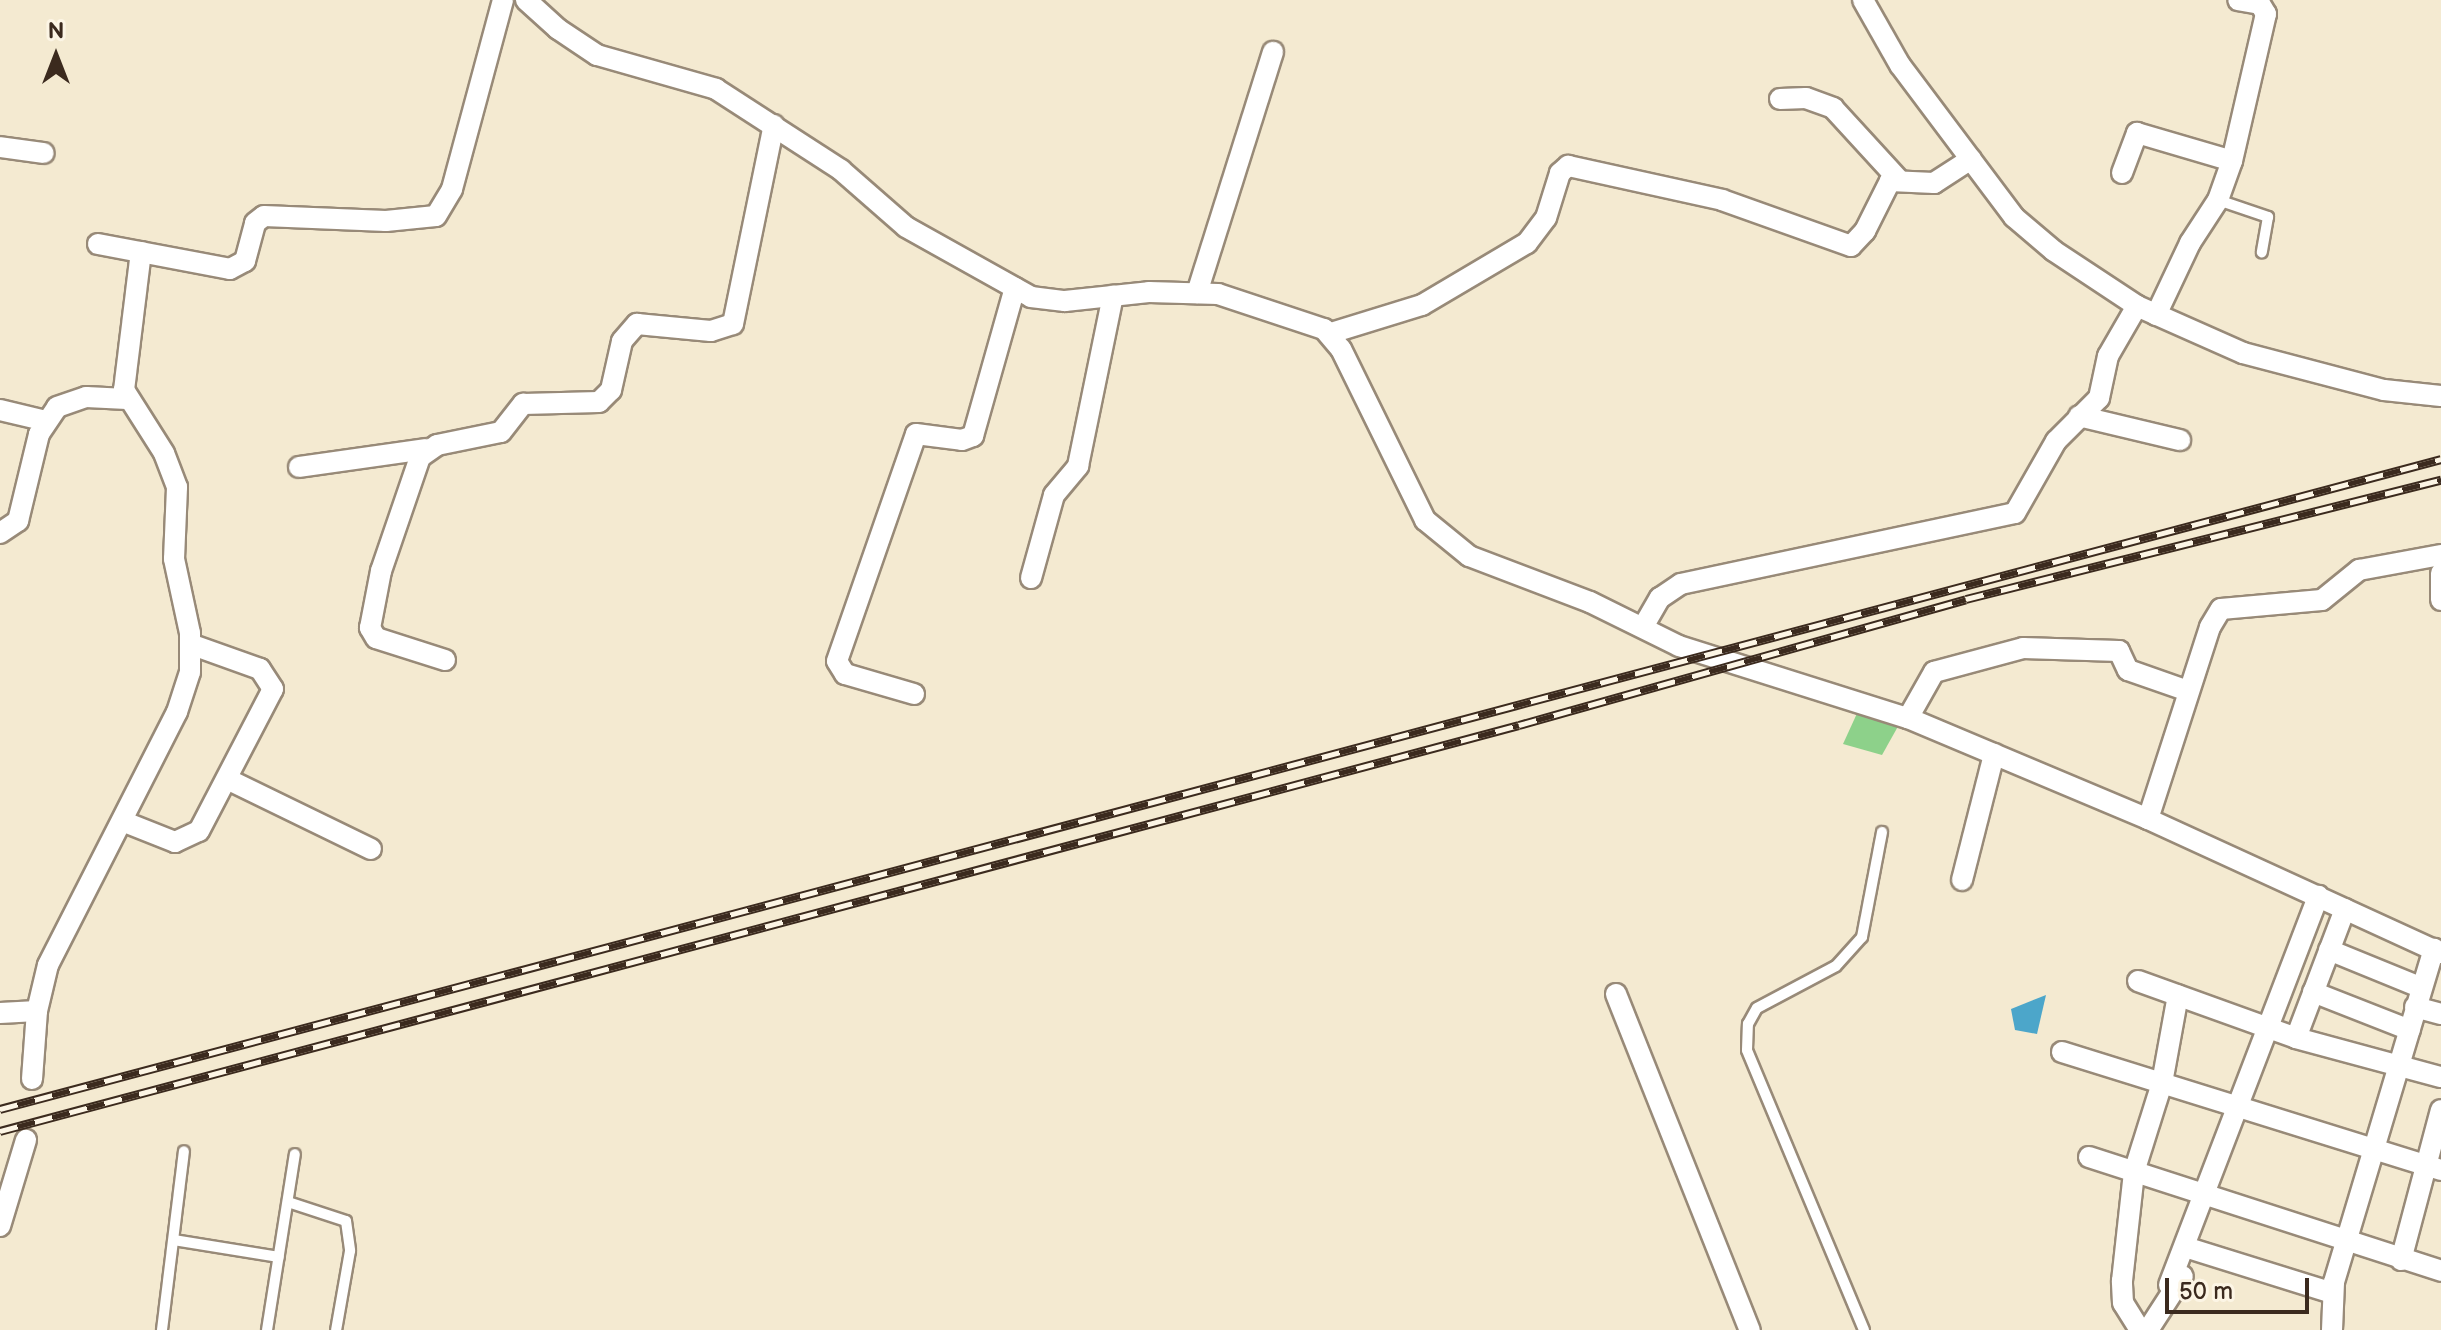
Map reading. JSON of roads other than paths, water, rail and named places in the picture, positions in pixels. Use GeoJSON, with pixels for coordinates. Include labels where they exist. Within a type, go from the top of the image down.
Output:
{"type":"FeatureCollection","features":[{"type":"Feature","properties":{"kind":"street"},"geometry":{"type":"LineString","coordinates":[[98,244],[230,269],[245,261],[255,223],[264,216],[386,221],[436,216],[452,189],[503,0]]}},
{"type":"Feature","properties":{"kind":"street"},"geometry":{"type":"LineString","coordinates":[[526,0],[558,29],[597,55],[716,89],[841,170],[906,227],[1015,288],[1049,301],[1197,293],[1303,319],[1331,333],[1401,478],[1441,537],[1469,556],[1643,627],[1679,646],[1908,718],[2148,819],[2438,951],[2419,998],[2373,1149],[2333,1293],[2332,1330]]}},
{"type":"Feature","properties":{"kind":"street"},"geometry":{"type":"LineString","coordinates":[[1863,0],[1900,65],[2014,217],[2137,306],[2243,353],[2384,390],[2441,396]]}},
{"type":"Feature","properties":{"kind":"street"},"geometry":{"type":"LineString","coordinates":[[2156,315],[2190,243],[2218,200],[2232,161],[2266,14],[2260,4],[2238,0]]}},
{"type":"Feature","properties":{"kind":"street"},"geometry":{"type":"LineString","coordinates":[[1197,293],[1273,52]]}},
{"type":"Feature","properties":{"kind":"street"},"geometry":{"type":"LineString","coordinates":[[1780,99],[1806,98],[1833,108],[1898,179],[1934,183],[1971,159]]}},
{"type":"Feature","properties":{"kind":"street"},"geometry":{"type":"LineString","coordinates":[[299,467],[426,449],[501,432],[523,404],[599,402],[611,390],[622,341],[637,324],[711,331],[733,324],[774,125]]}},
{"type":"Feature","properties":{"kind":"street"},"geometry":{"type":"LineString","coordinates":[[2122,173],[2137,133],[2232,161]]}},
{"type":"Feature","properties":{"kind":"street"},"geometry":{"type":"LineString","coordinates":[[0,147],[44,153]]}},
{"type":"Feature","properties":{"kind":"street"},"geometry":{"type":"LineString","coordinates":[[1331,333],[1422,305],[1527,243],[1546,218],[1560,173],[1568,166],[1722,200],[1851,246],[1865,231],[1884,189],[1898,179]]}},
{"type":"Feature","properties":{"kind":"street"},"geometry":{"type":"LineString","coordinates":[[32,1079],[37,1011],[54,953],[177,712],[190,672],[190,644],[174,559],[177,487],[164,453],[127,399],[124,372],[141,252]]}},
{"type":"Feature","properties":{"kind":"street"},"geometry":{"type":"LineString","coordinates":[[914,694],[845,674],[837,661],[916,434],[962,440],[973,436],[1015,288]]}},
{"type":"Feature","properties":{"kind":"street"},"geometry":{"type":"LineString","coordinates":[[1031,578],[1054,495],[1078,466],[1113,296]]}},
{"type":"Feature","properties":{"kind":"street"},"geometry":{"type":"LineString","coordinates":[[1643,627],[1660,598],[1681,584],[2015,513],[2056,441],[2104,390],[2108,356],[2137,306]]}},
{"type":"Feature","properties":{"kind":"street"},"geometry":{"type":"LineString","coordinates":[[0,533],[18,521],[46,421],[72,399],[127,399]]}},
{"type":"Feature","properties":{"kind":"street"},"geometry":{"type":"LineString","coordinates":[[0,410],[46,421]]}},
{"type":"Feature","properties":{"kind":"street"},"geometry":{"type":"LineString","coordinates":[[2079,416],[2180,440]]}},
{"type":"Feature","properties":{"kind":"street"},"geometry":{"type":"LineString","coordinates":[[426,449],[402,500],[370,628],[376,638],[445,660]]}},
{"type":"Feature","properties":{"kind":"street"},"geometry":{"type":"LineString","coordinates":[[2148,819],[2188,691],[2221,609],[2322,600],[2359,570],[2441,555]]}},
{"type":"Feature","properties":{"kind":"street"},"geometry":{"type":"LineString","coordinates":[[2441,573],[2441,600]]}},
{"type":"Feature","properties":{"kind":"street"},"geometry":{"type":"LineString","coordinates":[[122,821],[175,842],[188,841],[199,831],[273,689],[271,678],[260,669],[190,644]]}},
{"type":"Feature","properties":{"kind":"street"},"geometry":{"type":"LineString","coordinates":[[1908,718],[1934,672],[2023,648],[2119,651],[2128,670],[2188,691]]}},
{"type":"Feature","properties":{"kind":"street"},"geometry":{"type":"LineString","coordinates":[[1962,880],[1994,754]]}},
{"type":"Feature","properties":{"kind":"street"},"geometry":{"type":"LineString","coordinates":[[227,779],[371,849]]}},
{"type":"Feature","properties":{"kind":"street"},"geometry":{"type":"LineString","coordinates":[[2148,1330],[2192,1250],[2206,1197],[2318,896]]}},
{"type":"Feature","properties":{"kind":"street"},"geometry":{"type":"LineString","coordinates":[[2296,1038],[2345,909]]}},
{"type":"Feature","properties":{"kind":"street"},"geometry":{"type":"LineString","coordinates":[[2329,950],[2419,998],[2441,1014]]}},
{"type":"Feature","properties":{"kind":"street"},"geometry":{"type":"LineString","coordinates":[[2138,981],[2296,1038],[2441,1077]]}},
{"type":"Feature","properties":{"kind":"street"},"geometry":{"type":"LineString","coordinates":[[2313,992],[2410,1030]]}},
{"type":"Feature","properties":{"kind":"street"},"geometry":{"type":"LineString","coordinates":[[1616,994],[1750,1330]]}},
{"type":"Feature","properties":{"kind":"street"},"geometry":{"type":"LineString","coordinates":[[2140,1330],[2123,1303],[2122,1281],[2134,1172],[2162,1083],[2178,995]]}},
{"type":"Feature","properties":{"kind":"street"},"geometry":{"type":"LineString","coordinates":[[0,1013],[37,1011]]}},
{"type":"Feature","properties":{"kind":"street"},"geometry":{"type":"LineString","coordinates":[[2062,1052],[2433,1167]]}},
{"type":"Feature","properties":{"kind":"street"},"geometry":{"type":"LineString","coordinates":[[2401,1260],[2433,1167],[2441,1110]]}},
{"type":"Feature","properties":{"kind":"street"},"geometry":{"type":"LineString","coordinates":[[0,1226],[26,1140]]}},
{"type":"Feature","properties":{"kind":"street"},"geometry":{"type":"LineString","coordinates":[[2089,1157],[2347,1244],[2441,1271]]}},
{"type":"Feature","properties":{"kind":"street"},"geometry":{"type":"LineString","coordinates":[[2169,1285],[2192,1250]]}},
{"type":"Feature","properties":{"kind":"street"},"geometry":{"type":"LineString","coordinates":[[2192,1250],[2333,1293]]}},
{"type":"Feature","properties":{"kind":"lane"},"geometry":{"type":"LineString","coordinates":[[2218,200],[2268,217],[2262,252]]}},
{"type":"Feature","properties":{"kind":"lane"},"geometry":{"type":"LineString","coordinates":[[1864,1330],[1747,1050],[1748,1024],[1757,1008],[1836,966],[1862,937],[1882,832]]}},
{"type":"Feature","properties":{"kind":"lane"},"geometry":{"type":"LineString","coordinates":[[162,1330],[184,1151]]}},
{"type":"Feature","properties":{"kind":"lane"},"geometry":{"type":"LineString","coordinates":[[267,1330],[295,1154]]}},
{"type":"Feature","properties":{"kind":"lane"},"geometry":{"type":"LineString","coordinates":[[288,1202],[346,1221],[350,1251],[336,1330]]}},
{"type":"Feature","properties":{"kind":"lane"},"geometry":{"type":"LineString","coordinates":[[174,1240],[279,1257]]}},
{"type":"Feature","properties":{"kind":"water"},"geometry":{"type":"Polygon","coordinates":[[[2046,995],[2037,1034],[2015,1030],[2011,1009],[2046,995]]]}},
{"type":"Feature","properties":{"kind":"railway"},"geometry":{"type":"LineString","coordinates":[[0,1109],[2441,459]]}},
{"type":"Feature","properties":{"kind":"railway"},"geometry":{"type":"LineString","coordinates":[[0,1131],[1519,725],[1966,599],[2441,480]]}}]}
